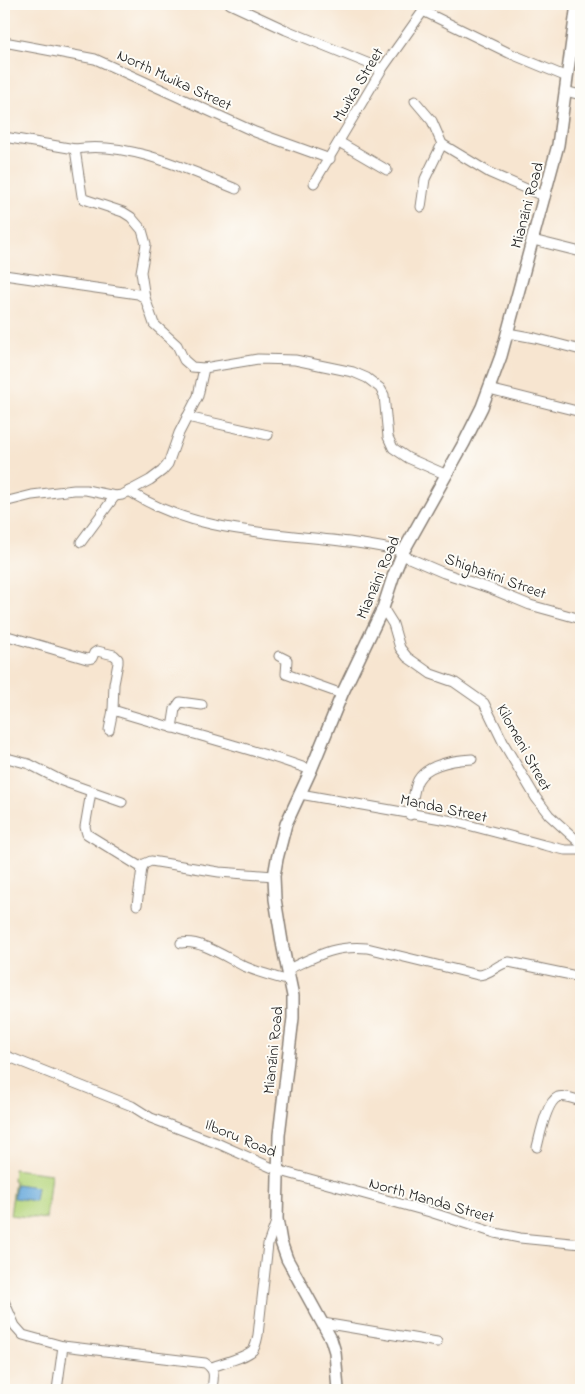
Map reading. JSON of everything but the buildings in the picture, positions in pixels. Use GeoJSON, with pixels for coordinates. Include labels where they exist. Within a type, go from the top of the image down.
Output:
{"type":"FeatureCollection","features":[{"type":"Feature","properties":{"kind":"street"},"geometry":{"type":"LineString","coordinates":[[230,4],[286,30],[382,69]]}},
{"type":"Feature","properties":{"kind":"street","name":"Mianzini Road"},"geometry":{"type":"LineString","coordinates":[[277,1170],[294,996],[279,923],[274,876],[280,844],[286,824],[311,770],[342,694],[382,608],[403,554],[464,443],[489,389],[508,333],[558,145],[577,4]]}},
{"type":"Feature","properties":{"kind":"street"},"geometry":{"type":"LineString","coordinates":[[426,7],[509,53],[567,77]]}},
{"type":"Feature","properties":{"kind":"street","name":"Mwika Street"},"geometry":{"type":"LineString","coordinates":[[314,183],[382,69],[426,7]]}},
{"type":"Feature","properties":{"kind":"street","name":"North Mwika Street"},"geometry":{"type":"LineString","coordinates":[[4,42],[96,58],[254,132],[330,159]]}},
{"type":"Feature","properties":{"kind":"street"},"geometry":{"type":"LineString","coordinates":[[565,91],[581,95]]}},
{"type":"Feature","properties":{"kind":"street"},"geometry":{"type":"LineString","coordinates":[[415,101],[432,121],[442,144],[490,174],[545,197]]}},
{"type":"Feature","properties":{"kind":"street"},"geometry":{"type":"LineString","coordinates":[[4,137],[74,150],[97,147],[129,151],[236,189]]}},
{"type":"Feature","properties":{"kind":"street"},"geometry":{"type":"LineString","coordinates":[[339,142],[387,170]]}},
{"type":"Feature","properties":{"kind":"street"},"geometry":{"type":"LineString","coordinates":[[421,207],[425,179],[442,144]]}},
{"type":"Feature","properties":{"kind":"street"},"geometry":{"type":"LineString","coordinates":[[74,150],[84,199],[122,212],[131,218],[142,230],[146,244],[141,272],[145,298],[154,324],[177,345],[188,365],[204,368],[258,359],[295,360],[346,370],[367,378],[380,388],[384,396],[388,437],[393,448],[408,458],[447,475]]}},
{"type":"Feature","properties":{"kind":"street"},"geometry":{"type":"LineString","coordinates":[[533,240],[581,252]]}},
{"type":"Feature","properties":{"kind":"street"},"geometry":{"type":"LineString","coordinates":[[4,275],[138,294],[145,298]]}},
{"type":"Feature","properties":{"kind":"street"},"geometry":{"type":"LineString","coordinates":[[508,333],[581,350]]}},
{"type":"Feature","properties":{"kind":"street"},"geometry":{"type":"LineString","coordinates":[[4,502],[32,495],[74,490],[86,490],[115,496],[122,495],[150,480],[168,464],[178,433],[198,396],[204,368]]}},
{"type":"Feature","properties":{"kind":"street"},"geometry":{"type":"LineString","coordinates":[[489,389],[581,412]]}},
{"type":"Feature","properties":{"kind":"street"},"geometry":{"type":"LineString","coordinates":[[187,417],[268,435]]}},
{"type":"Feature","properties":{"kind":"street","name":"Shighatini Street"},"geometry":{"type":"LineString","coordinates":[[129,491],[154,506],[192,520],[372,546],[403,554],[530,605],[581,619]]}},
{"type":"Feature","properties":{"kind":"street"},"geometry":{"type":"LineString","coordinates":[[81,542],[115,496]]}},
{"type":"Feature","properties":{"kind":"street","name":"Kilomeni Street"},"geometry":{"type":"LineString","coordinates":[[382,608],[393,624],[400,648],[408,657],[431,674],[454,682],[484,703],[508,752],[536,798],[549,815],[581,844]]}},
{"type":"Feature","properties":{"kind":"street"},"geometry":{"type":"LineString","coordinates":[[4,635],[87,659],[92,658],[97,651],[114,655],[118,663],[109,730]]}},
{"type":"Feature","properties":{"kind":"street"},"geometry":{"type":"LineString","coordinates":[[279,656],[287,660],[286,674],[342,694]]}},
{"type":"Feature","properties":{"kind":"street"},"geometry":{"type":"LineString","coordinates":[[172,728],[177,704],[180,702],[202,705]]}},
{"type":"Feature","properties":{"kind":"street"},"geometry":{"type":"LineString","coordinates":[[113,710],[275,757],[311,770]]}},
{"type":"Feature","properties":{"kind":"street"},"geometry":{"type":"LineString","coordinates":[[4,752],[7,758],[29,764],[62,781],[122,802]]}},
{"type":"Feature","properties":{"kind":"street"},"geometry":{"type":"LineString","coordinates":[[410,815],[418,780],[428,770],[448,761],[472,759]]}},
{"type":"Feature","properties":{"kind":"street"},"geometry":{"type":"LineString","coordinates":[[91,792],[85,828],[86,834],[142,868]]}},
{"type":"Feature","properties":{"kind":"street","name":"Manda Street"},"geometry":{"type":"LineString","coordinates":[[300,794],[410,815],[453,821],[551,847],[565,850],[581,850]]}},
{"type":"Feature","properties":{"kind":"street"},"geometry":{"type":"LineString","coordinates":[[137,905],[142,868],[144,864],[151,861],[220,872],[274,876]]}},
{"type":"Feature","properties":{"kind":"street"},"geometry":{"type":"LineString","coordinates":[[181,943],[193,942],[245,967],[290,981]]}},
{"type":"Feature","properties":{"kind":"street"},"geometry":{"type":"LineString","coordinates":[[288,969],[327,951],[343,947],[354,947],[368,948],[478,975],[488,973],[500,964],[509,962],[581,977]]}},
{"type":"Feature","properties":{"kind":"street","name":"Ilboru Road"},"geometry":{"type":"LineString","coordinates":[[4,1055],[132,1106],[151,1118],[219,1144],[277,1170],[277,1219],[281,1242],[287,1259],[331,1339],[335,1352],[338,1390]]}},
{"type":"Feature","properties":{"kind":"street"},"geometry":{"type":"LineString","coordinates":[[537,1148],[549,1106],[554,1100],[563,1097],[581,1101]]}},
{"type":"Feature","properties":{"kind":"street","name":"North Manda Street"},"geometry":{"type":"LineString","coordinates":[[277,1170],[430,1212],[496,1233],[520,1238],[581,1244]]}},
{"type":"Feature","properties":{"kind":"street"},"geometry":{"type":"LineString","coordinates":[[212,1368],[252,1351],[257,1342],[268,1244],[277,1219]]}},
{"type":"Feature","properties":{"kind":"street"},"geometry":{"type":"LineString","coordinates":[[4,1301],[14,1326],[23,1335],[63,1346],[205,1363],[214,1372],[212,1390]]}},
{"type":"Feature","properties":{"kind":"street"},"geometry":{"type":"LineString","coordinates":[[323,1323],[437,1342]]}},
{"type":"Feature","properties":{"kind":"street"},"geometry":{"type":"LineString","coordinates":[[57,1390],[63,1346]]}},
{"type":"Feature","properties":{"kind":"green space"},"geometry":{"type":"Polygon","coordinates":[[[14,1169],[51,1174],[46,1219],[10,1215],[15,1181],[13,1180],[14,1169]]]}},
{"type":"Feature","properties":{"kind":"water"},"geometry":{"type":"Polygon","coordinates":[[[16,1184],[37,1187],[35,1201],[14,1198],[16,1184]]]}}]}
